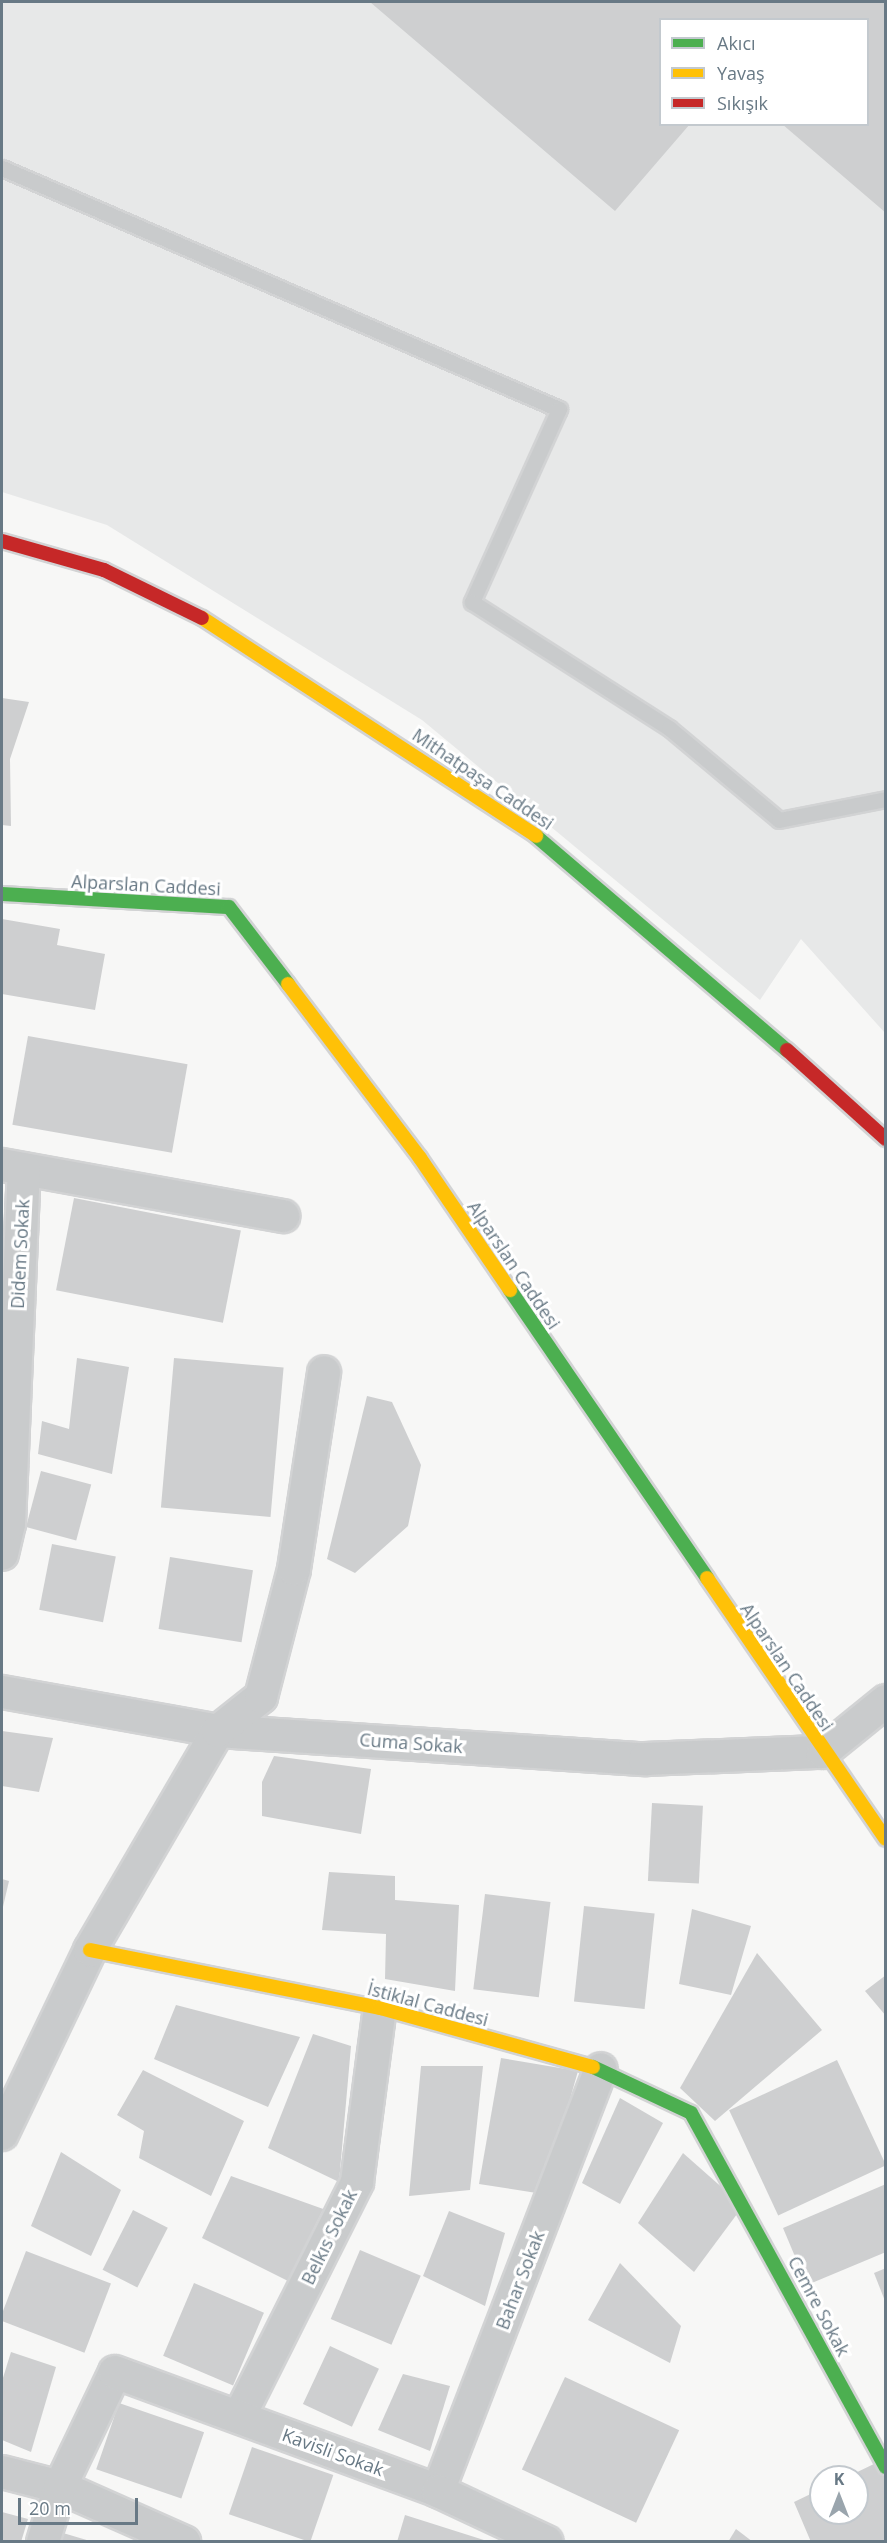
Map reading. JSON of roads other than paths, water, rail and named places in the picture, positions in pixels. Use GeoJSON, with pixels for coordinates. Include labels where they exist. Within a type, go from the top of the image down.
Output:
{"type":"FeatureCollection","features":[{"type":"Feature","properties":{"kind":"street","name":"Mithatpaşa Caddesi"},"geometry":{"type":"LineString","coordinates":[[2,541],[104,570],[217,625],[519,822],[679,954],[885,1139]]}},
{"type":"Feature","properties":{"kind":"street","name":"Alparslan Caddesi"},"geometry":{"type":"LineString","coordinates":[[2,894],[229,907],[420,1158],[823,1752],[885,1839]]}},
{"type":"Feature","properties":{"kind":"street"},"geometry":{"type":"LineString","coordinates":[[13,1167],[283,1215]]}},
{"type":"Feature","properties":{"kind":"street","name":"Didem Sokak"},"geometry":{"type":"LineString","coordinates":[[2,1554],[9,1524],[8,1359],[13,1167]]}},
{"type":"Feature","properties":{"kind":"street"},"geometry":{"type":"LineString","coordinates":[[2,2134],[90,1950],[218,1731],[261,1696],[294,1569],[324,1372]]}},
{"type":"Feature","properties":{"kind":"street","name":"Cuma Sokak"},"geometry":{"type":"LineString","coordinates":[[2,1692],[218,1731],[645,1759],[823,1752]]}},
{"type":"Feature","properties":{"kind":"street"},"geometry":{"type":"LineString","coordinates":[[823,1752],[885,1701]]}},
{"type":"Feature","properties":{"kind":"street","name":"İstiklal Caddesi"},"geometry":{"type":"LineString","coordinates":[[90,1950],[380,2008],[602,2069],[691,2113],[721,2161]]}},
{"type":"Feature","properties":{"kind":"street","name":"Belkıs Sokak"},"geometry":{"type":"LineString","coordinates":[[239,2417],[357,2182],[380,2008]]}},
{"type":"Feature","properties":{"kind":"street","name":"Bahar Sokak"},"geometry":{"type":"LineString","coordinates":[[438,2491],[602,2069]]}},
{"type":"Feature","properties":{"kind":"street","name":"Cemre Sokak"},"geometry":{"type":"LineString","coordinates":[[721,2161],[885,2467]]}},
{"type":"Feature","properties":{"kind":"street","name":"Kavisli Sokak"},"geometry":{"type":"LineString","coordinates":[[60,2487],[115,2372],[438,2491],[547,2541]]}},
{"type":"Feature","properties":{"kind":"street"},"geometry":{"type":"LineString","coordinates":[[2,2472],[60,2487],[184,2541]]}},
{"type":"Feature","properties":{"kind":"street"},"geometry":{"type":"LineString","coordinates":[[43,2541],[60,2487]]}},
{"type":"Feature","properties":{"kind":"lane"},"geometry":{"type":"LineString","coordinates":[[2,168],[559,409],[472,602],[669,728],[779,820],[885,799]]}}]}
